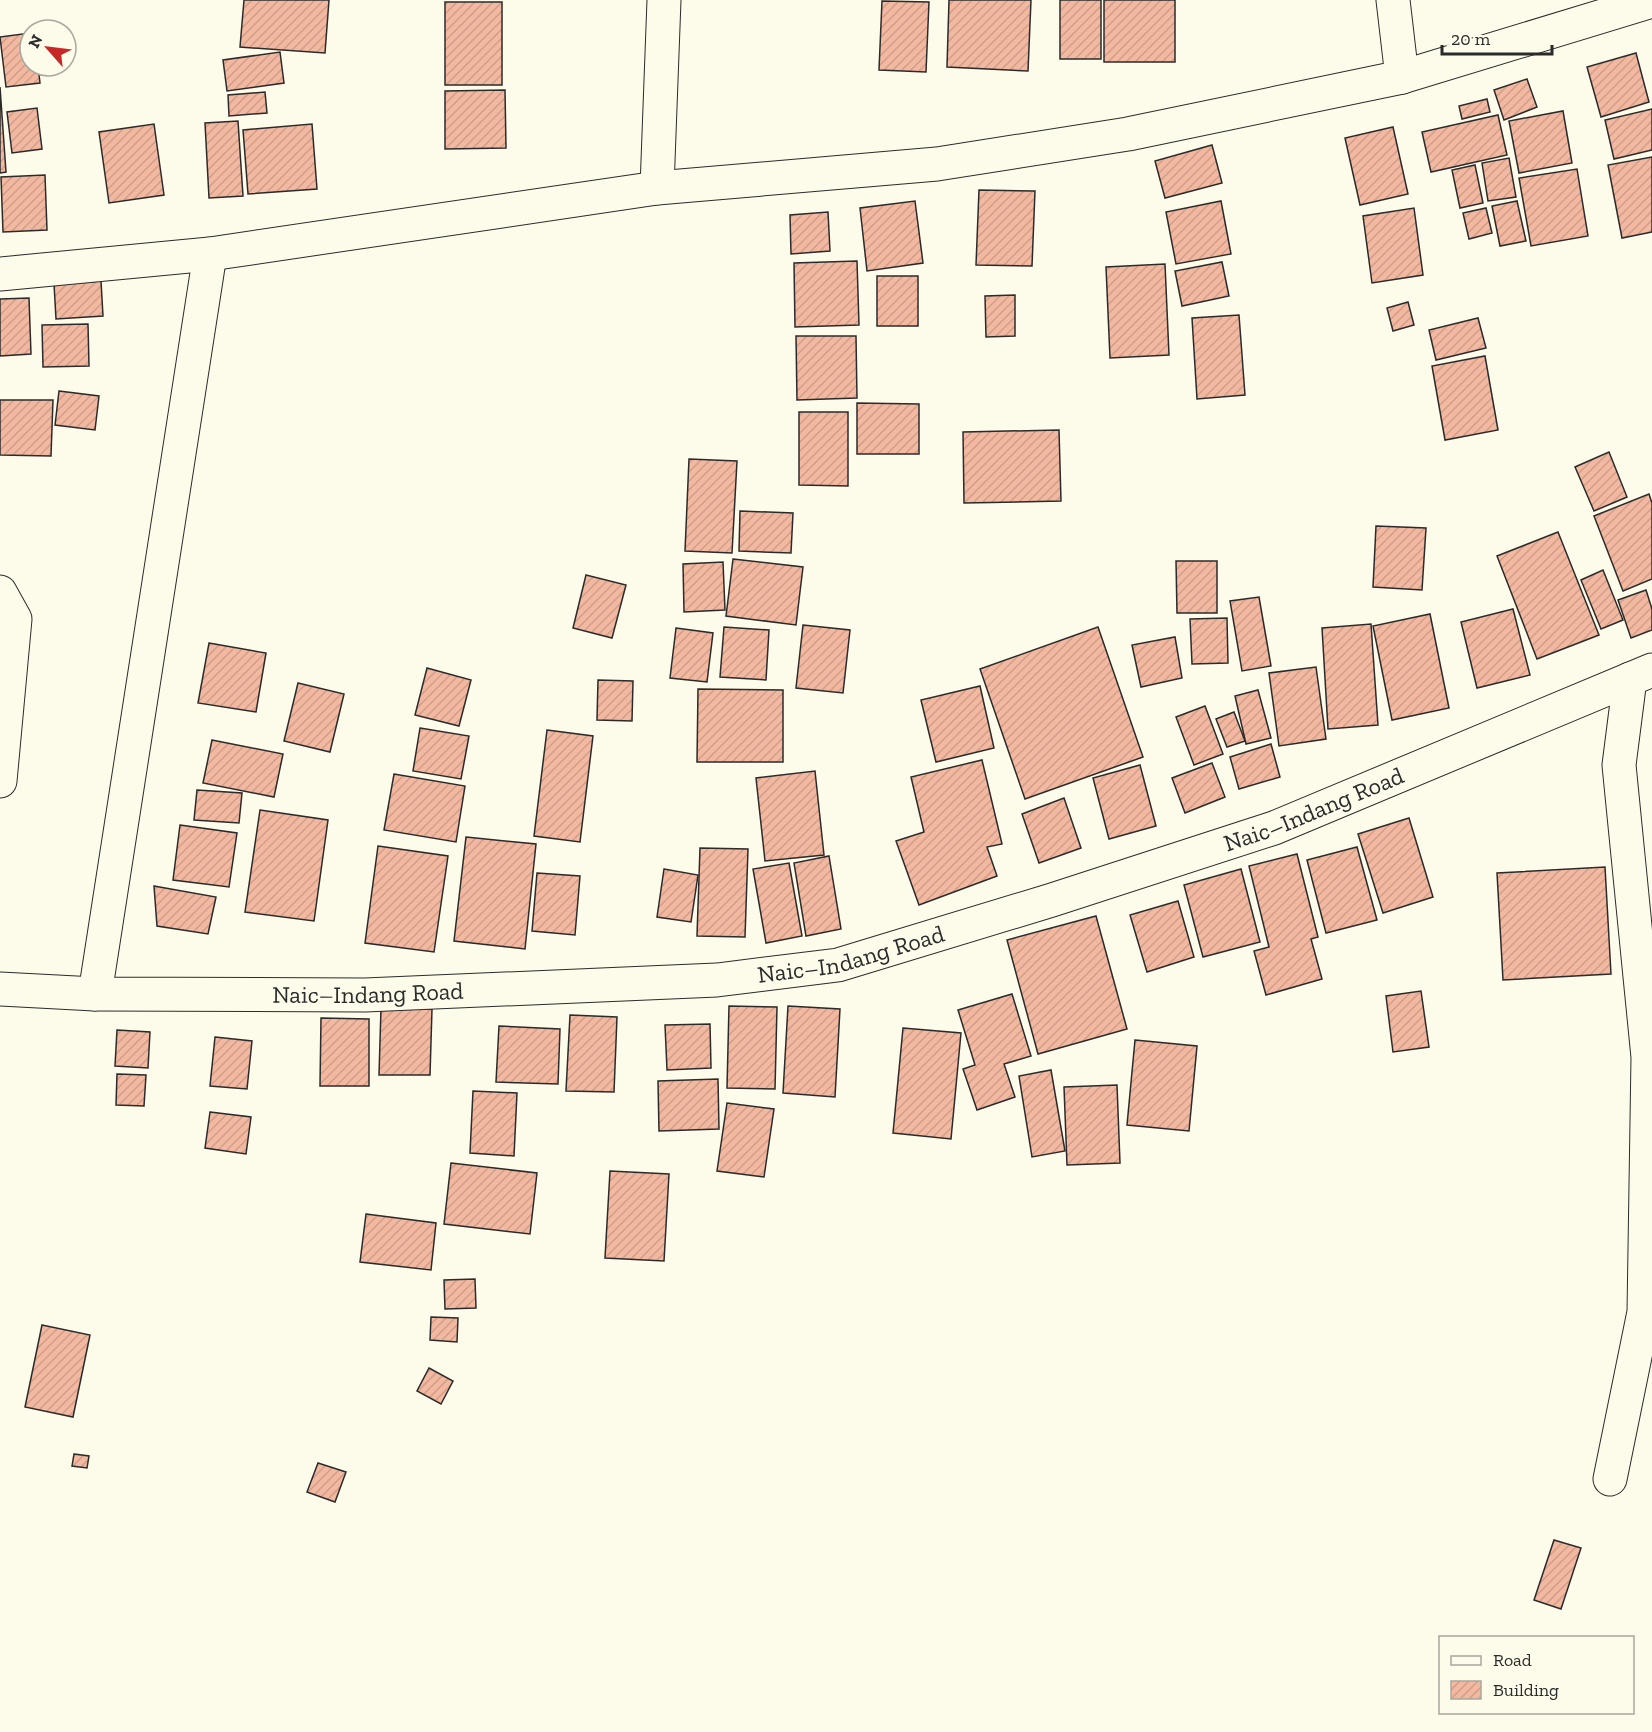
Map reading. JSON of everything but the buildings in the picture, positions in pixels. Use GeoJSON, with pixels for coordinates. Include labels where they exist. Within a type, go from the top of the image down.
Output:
{"type":"FeatureCollection","features":[{"type":"Feature","properties":{"kind":"street"},"geometry":{"type":"LineString","coordinates":[[657,188],[664,0]]}},
{"type":"Feature","properties":{"kind":"street"},"geometry":{"type":"LineString","coordinates":[[1393,0],[1402,77]]}},
{"type":"Feature","properties":{"kind":"street"},"geometry":{"type":"LineString","coordinates":[[0,274],[210,254],[657,188],[937,164],[1128,134],[1402,77],[1652,1]]}},
{"type":"Feature","properties":{"kind":"street"},"geometry":{"type":"LineString","coordinates":[[95,994],[210,254]]}},
{"type":"Feature","properties":{"kind":"street"},"geometry":{"type":"LineString","coordinates":[[0,592],[15,619],[0,774]]}},
{"type":"Feature","properties":{"kind":"street"},"geometry":{"type":"LineString","coordinates":[[1610,1479],[1644,1312],[1648,1057],[1619,765],[1641,674]]}},
{"type":"Feature","properties":{"kind":"street","name":"Naic–Indang Road"},"geometry":{"type":"LineString","coordinates":[[0,989],[95,994],[377,994],[717,980],[838,965],[1052,900],[1274,828],[1641,674]]}}]}
